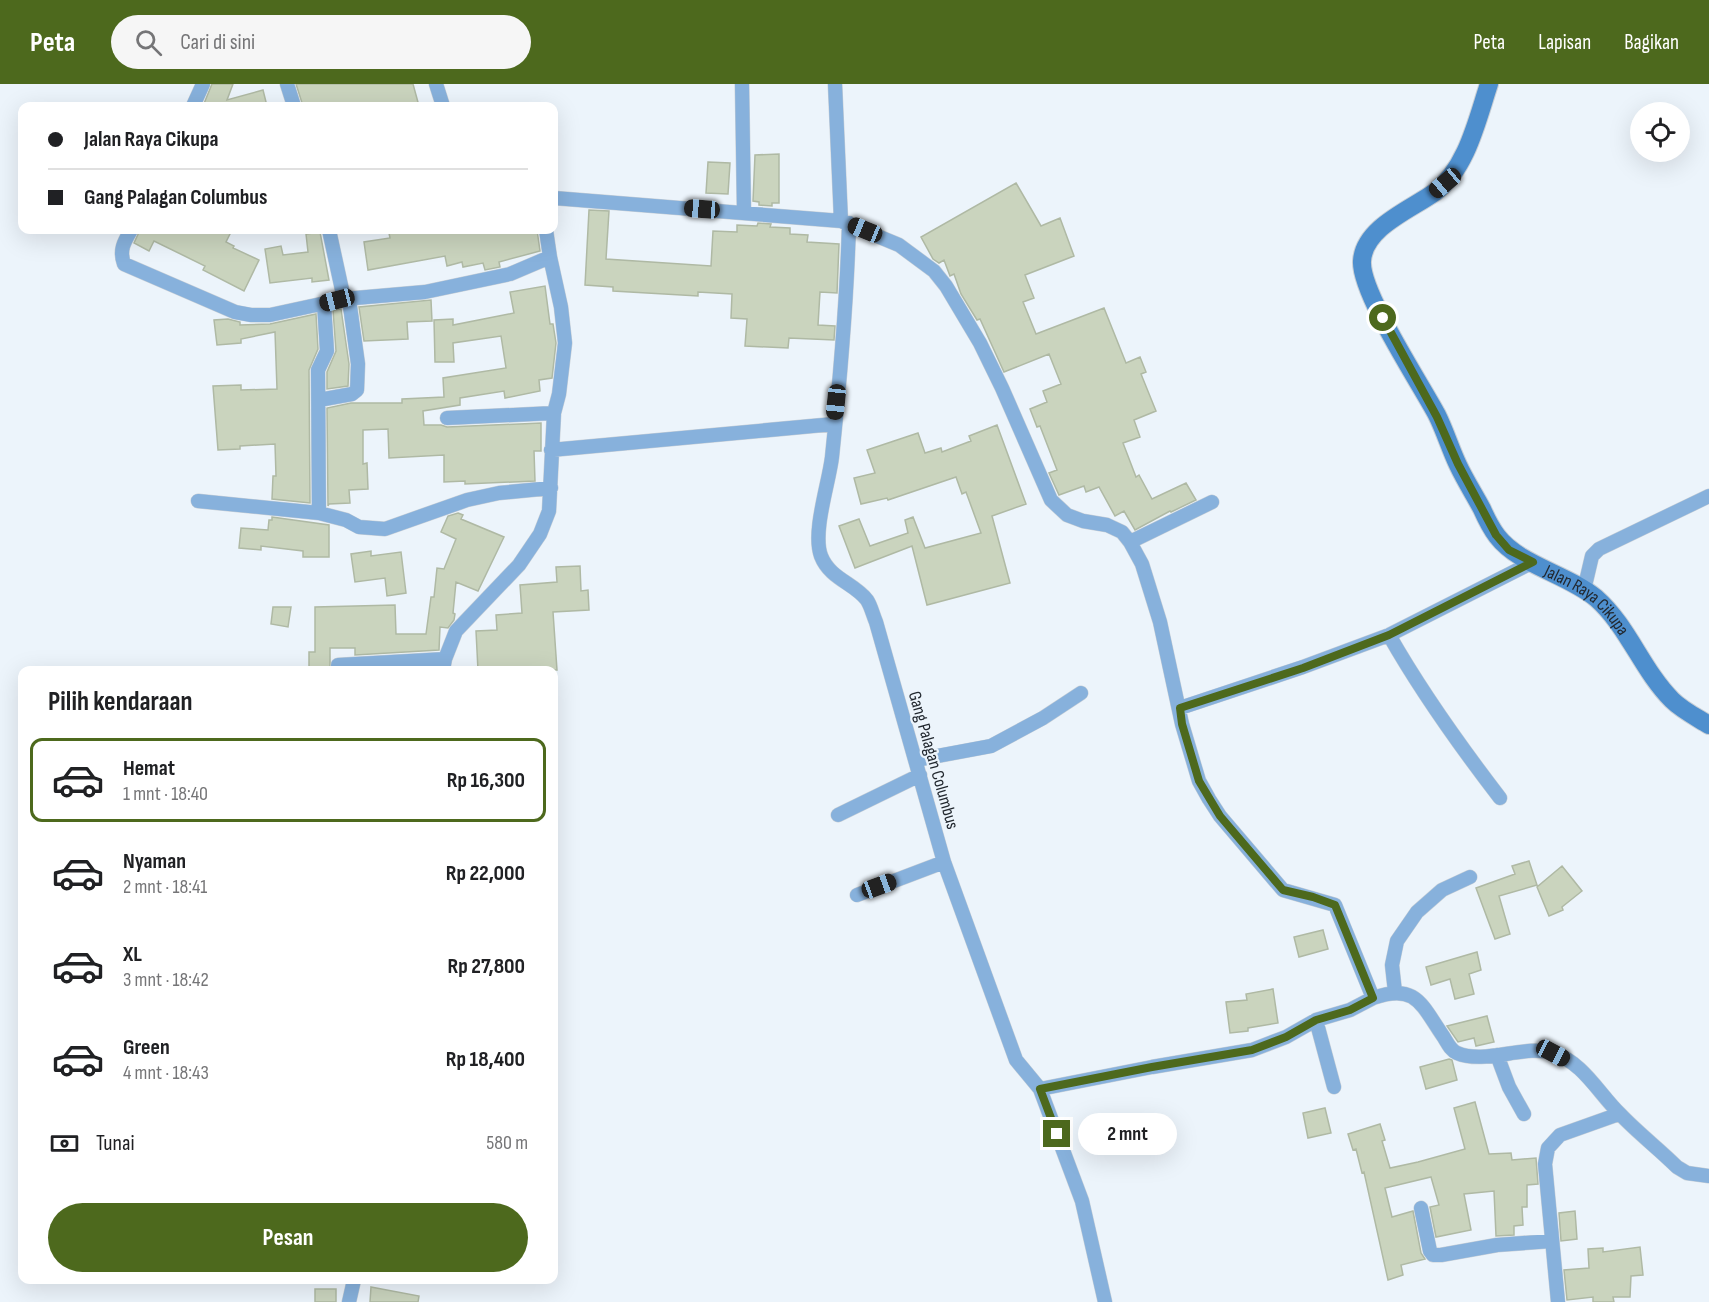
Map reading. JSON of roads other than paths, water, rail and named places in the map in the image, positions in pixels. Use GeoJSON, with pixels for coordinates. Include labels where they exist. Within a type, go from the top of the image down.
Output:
{"type":"FeatureCollection","features":[{"type":"Feature","properties":{"kind":"main road","name":"Jalan Raya Cikupa"},"geometry":{"type":"LineString","coordinates":[[1489,84],[1475,127],[1456,169],[1434,193],[1380,228],[1364,250],[1363,271],[1372,296],[1437,417],[1458,464],[1496,535],[1509,550],[1572,581],[1596,599],[1614,618],[1655,680],[1672,700],[1688,713],[1709,725]]}},
{"type":"Feature","properties":{"kind":"street"},"geometry":{"type":"LineString","coordinates":[[195,102],[203,84]]}},
{"type":"Feature","properties":{"kind":"street"},"geometry":{"type":"LineString","coordinates":[[287,84],[293,102]]}},
{"type":"Feature","properties":{"kind":"street"},"geometry":{"type":"LineString","coordinates":[[436,84],[442,102]]}},
{"type":"Feature","properties":{"kind":"street"},"geometry":{"type":"LineString","coordinates":[[741,84],[744,212]]}},
{"type":"Feature","properties":{"kind":"street","name":"Gang Palagan Columbus"},"geometry":{"type":"LineString","coordinates":[[835,84],[848,271],[830,478],[820,525],[821,556],[829,570],[838,579],[867,600],[876,621],[944,862],[1016,1060],[1040,1089],[1082,1201],[1105,1302]]}},
{"type":"Feature","properties":{"kind":"street"},"geometry":{"type":"LineString","coordinates":[[558,198],[845,222],[899,245],[934,271],[946,286],[980,343],[1051,500],[1067,515],[1083,521],[1107,525],[1122,532],[1130,542],[1148,579],[1161,622],[1182,724],[1199,781],[1220,816],[1283,890],[1335,905],[1373,998]]}},
{"type":"Feature","properties":{"kind":"street"},"geometry":{"type":"LineString","coordinates":[[129,234],[121,255],[124,264],[235,312],[251,315],[270,315],[346,299],[424,292],[510,274],[550,257]]}},
{"type":"Feature","properties":{"kind":"street"},"geometry":{"type":"LineString","coordinates":[[319,399],[352,394],[357,390],[358,364],[346,299],[330,234]]}},
{"type":"Feature","properties":{"kind":"street"},"geometry":{"type":"LineString","coordinates":[[338,665],[444,665],[456,631],[519,565],[540,534],[549,511],[554,413],[559,394],[565,343],[561,307],[547,234]]}},
{"type":"Feature","properties":{"kind":"street"},"geometry":{"type":"LineString","coordinates":[[319,513],[318,370],[327,351],[324,304]]}},
{"type":"Feature","properties":{"kind":"street"},"geometry":{"type":"LineString","coordinates":[[447,418],[554,413]]}},
{"type":"Feature","properties":{"kind":"street"},"geometry":{"type":"LineString","coordinates":[[551,450],[834,424]]}},
{"type":"Feature","properties":{"kind":"street"},"geometry":{"type":"LineString","coordinates":[[198,501],[319,513],[346,520],[359,527],[385,529],[498,493],[551,488]]}},
{"type":"Feature","properties":{"kind":"street"},"geometry":{"type":"LineString","coordinates":[[1584,590],[1592,556],[1599,549],[1709,496]]}},
{"type":"Feature","properties":{"kind":"street"},"geometry":{"type":"LineString","coordinates":[[1130,542],[1212,502]]}},
{"type":"Feature","properties":{"kind":"street"},"geometry":{"type":"LineString","coordinates":[[1180,708],[1303,668],[1389,635],[1533,562]]}},
{"type":"Feature","properties":{"kind":"street"},"geometry":{"type":"LineString","coordinates":[[1389,635],[1413,677],[1456,741],[1500,798]]}},
{"type":"Feature","properties":{"kind":"street"},"geometry":{"type":"LineString","coordinates":[[916,760],[990,746],[1043,718],[1081,693]]}},
{"type":"Feature","properties":{"kind":"street"},"geometry":{"type":"LineString","coordinates":[[838,814],[920,775]]}},
{"type":"Feature","properties":{"kind":"street"},"geometry":{"type":"LineString","coordinates":[[856,894],[944,862]]}},
{"type":"Feature","properties":{"kind":"street"},"geometry":{"type":"LineString","coordinates":[[1395,992],[1392,965],[1397,941],[1417,912],[1442,890],[1470,877]]}},
{"type":"Feature","properties":{"kind":"street"},"geometry":{"type":"LineString","coordinates":[[1040,1089],[1252,1050],[1286,1037],[1316,1020],[1350,1010],[1373,998],[1403,992],[1413,997],[1428,1014],[1451,1049],[1457,1053],[1470,1056],[1535,1051],[1553,1053],[1574,1064],[1619,1114],[1677,1167],[1687,1173],[1709,1176]]}},
{"type":"Feature","properties":{"kind":"street"},"geometry":{"type":"LineString","coordinates":[[1316,1020],[1334,1087]]}},
{"type":"Feature","properties":{"kind":"street"},"geometry":{"type":"LineString","coordinates":[[1497,1055],[1509,1087],[1524,1114]]}},
{"type":"Feature","properties":{"kind":"street"},"geometry":{"type":"LineString","coordinates":[[1558,1302],[1545,1164],[1548,1148],[1560,1135],[1619,1114]]}},
{"type":"Feature","properties":{"kind":"street"},"geometry":{"type":"LineString","coordinates":[[1421,1208],[1430,1251],[1433,1255],[1497,1245],[1552,1241]]}},
{"type":"Feature","properties":{"kind":"street"},"geometry":{"type":"LineString","coordinates":[[349,1302],[353,1284]]}}]}
